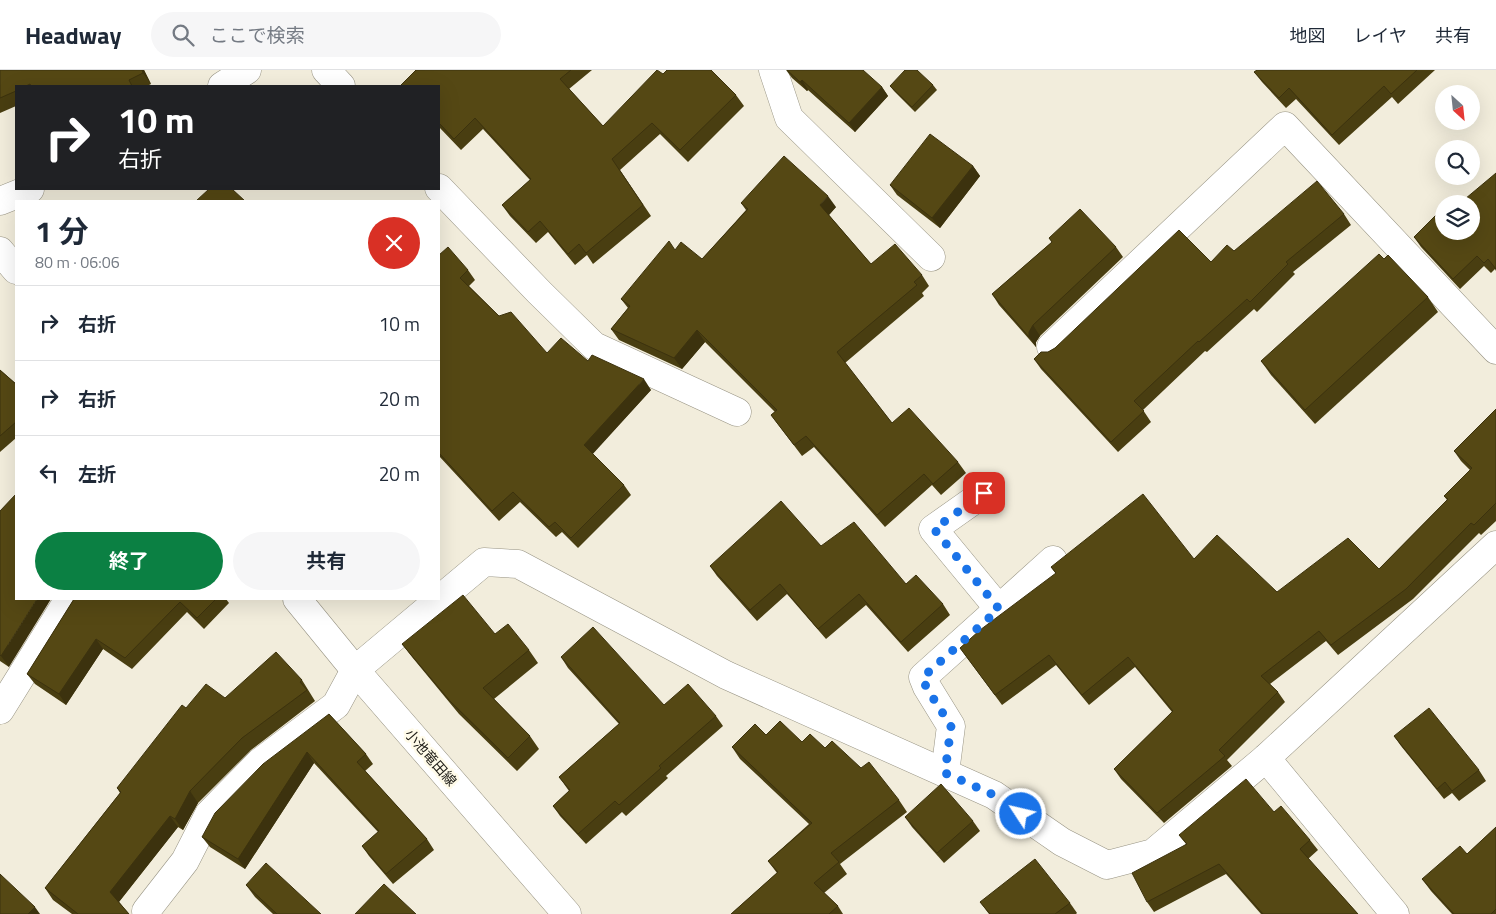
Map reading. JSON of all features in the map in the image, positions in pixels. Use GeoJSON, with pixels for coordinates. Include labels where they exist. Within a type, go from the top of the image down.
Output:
{"type":"FeatureCollection","features":[{"type":"Feature","properties":{"kind":"street"},"geometry":{"type":"LineString","coordinates":[[224,85],[247,70]]}},
{"type":"Feature","properties":{"kind":"street"},"geometry":{"type":"LineString","coordinates":[[326,70],[341,85]]}},
{"type":"Feature","properties":{"kind":"street"},"geometry":{"type":"LineString","coordinates":[[773,70],[789,118],[931,257]]}},
{"type":"Feature","properties":{"kind":"street"},"geometry":{"type":"LineString","coordinates":[[1051,347],[1284,126],[1496,350]]}},
{"type":"Feature","properties":{"kind":"street"},"geometry":{"type":"LineString","coordinates":[[440,189],[538,292],[594,346],[737,412]]}},
{"type":"Feature","properties":{"kind":"street"},"geometry":{"type":"LineString","coordinates":[[0,201],[28,190]]}},
{"type":"Feature","properties":{"kind":"street"},"geometry":{"type":"LineString","coordinates":[[0,251],[15,269]]}},
{"type":"Feature","properties":{"kind":"street"},"geometry":{"type":"LineString","coordinates":[[984,493],[934,529],[999,609]]}},
{"type":"Feature","properties":{"kind":"street"},"geometry":{"type":"LineString","coordinates":[[440,599],[484,562],[518,564],[726,675],[994,795],[1062,842],[1107,865],[1153,853],[1266,758],[1492,557]]}},
{"type":"Feature","properties":{"kind":"street"},"geometry":{"type":"LineString","coordinates":[[945,773],[951,726],[926,687],[923,677],[1053,560]]}},
{"type":"Feature","properties":{"kind":"street"},"geometry":{"type":"LineString","coordinates":[[0,710],[68,600]]}},
{"type":"Feature","properties":{"kind":"street","name":"小池竜田線"},"geometry":{"type":"LineString","coordinates":[[298,600],[355,670],[564,913]]}},
{"type":"Feature","properties":{"kind":"street"},"geometry":{"type":"LineString","coordinates":[[146,911],[185,861],[209,814],[260,762],[336,705],[355,670],[439,600]]}},
{"type":"Feature","properties":{"kind":"street"},"geometry":{"type":"LineString","coordinates":[[1266,758],[1395,914]]}},
{"type":"Feature","properties":{"kind":"building"},"geometry":{"type":"Polygon","coordinates":[[[0,70],[142,70],[143,73],[129,80],[132,85],[15,85],[15,91],[0,98],[0,70]]]}},
{"type":"Feature","properties":{"kind":"building"},"geometry":{"type":"Polygon","coordinates":[[[416,70],[571,70],[560,79],[603,126],[657,70],[663,74],[667,70],[711,70],[736,95],[680,150],[652,123],[612,159],[643,205],[586,253],[579,244],[568,254],[540,221],[528,232],[502,205],[531,179],[475,118],[454,139],[440,124],[440,85],[401,85],[416,70]]]}},
{"type":"Feature","properties":{"kind":"building"},"geometry":{"type":"Polygon","coordinates":[[[787,70],[863,70],[882,87],[849,123],[802,80],[800,82],[787,70]]]}},
{"type":"Feature","properties":{"kind":"building"},"geometry":{"type":"Polygon","coordinates":[[[905,70],[917,70],[933,85],[912,107],[890,86],[905,70]]]}},
{"type":"Feature","properties":{"kind":"building"},"geometry":{"type":"Polygon","coordinates":[[[1257,70],[1417,70],[1391,94],[1384,86],[1332,135],[1289,88],[1279,98],[1254,72],[1257,70]]]}},
{"type":"Feature","properties":{"kind":"building"},"geometry":{"type":"Polygon","coordinates":[[[930,134],[973,166],[932,218],[890,185],[930,134]]]}},
{"type":"Feature","properties":{"kind":"building"},"geometry":{"type":"Polygon","coordinates":[[[784,156],[828,196],[820,205],[871,264],[895,244],[922,275],[914,282],[917,285],[837,352],[892,423],[909,408],[958,462],[933,484],[924,474],[877,515],[806,436],[794,445],[771,415],[777,410],[697,330],[674,358],[611,329],[630,306],[621,299],[669,241],[675,250],[681,242],[702,259],[748,209],[741,203],[784,156]]]}},
{"type":"Feature","properties":{"kind":"building"},"geometry":{"type":"Polygon","coordinates":[[[1496,173],[1496,269],[1488,259],[1484,263],[1477,256],[1453,279],[1414,237],[1435,216],[1435,240],[1480,240],[1480,195],[1470,195],[1496,173]]]}},
{"type":"Feature","properties":{"kind":"building"},"geometry":{"type":"Polygon","coordinates":[[[1317,181],[1344,214],[1286,262],[1288,264],[1250,302],[1247,299],[1198,341],[1134,401],[1144,411],[1111,442],[1034,359],[1041,352],[1048,352],[1055,348],[1179,230],[1211,262],[1227,245],[1234,251],[1317,181]]]}},
{"type":"Feature","properties":{"kind":"building"},"geometry":{"type":"Polygon","coordinates":[[[208,190],[233,190],[244,200],[197,200],[208,190]]]}},
{"type":"Feature","properties":{"kind":"building"},"geometry":{"type":"Polygon","coordinates":[[[1080,209],[1116,247],[1033,325],[1029,332],[1029,337],[992,294],[1052,242],[1049,238],[1080,209]]]}},
{"type":"Feature","properties":{"kind":"building"},"geometry":{"type":"Polygon","coordinates":[[[448,247],[468,270],[460,278],[499,316],[511,312],[547,353],[561,338],[588,361],[592,355],[644,379],[584,445],[624,485],[571,538],[555,522],[549,527],[513,492],[492,511],[440,454],[440,254],[448,247]]]}},
{"type":"Feature","properties":{"kind":"building"},"geometry":{"type":"Polygon","coordinates":[[[1379,254],[1384,259],[1388,255],[1428,297],[1305,410],[1261,361],[1379,254]]]}},
{"type":"Feature","properties":{"kind":"building"},"geometry":{"type":"Polygon","coordinates":[[[0,370],[15,383],[15,423],[0,436],[0,370]]]}},
{"type":"Feature","properties":{"kind":"building"},"geometry":{"type":"Polygon","coordinates":[[[1496,409],[1496,503],[1474,525],[1471,523],[1406,589],[1331,645],[1319,631],[1261,676],[1278,692],[1219,750],[1225,756],[1157,813],[1114,769],[1173,711],[1128,657],[1082,695],[1049,655],[995,695],[960,648],[980,630],[1056,573],[1051,567],[1143,494],[1194,559],[1217,535],[1277,592],[1348,538],[1379,569],[1448,499],[1444,496],[1472,468],[1454,451],[1496,409]]]}},
{"type":"Feature","properties":{"kind":"building"},"geometry":{"type":"Polygon","coordinates":[[[15,495],[15,600],[36,600],[1,656],[0,655],[0,511],[15,495]]]}},
{"type":"Feature","properties":{"kind":"building"},"geometry":{"type":"Polygon","coordinates":[[[781,501],[821,546],[854,522],[906,584],[916,575],[943,604],[901,642],[859,594],[818,629],[780,584],[750,610],[710,566],[781,501]]]}},
{"type":"Feature","properties":{"kind":"building"},"geometry":{"type":"Polygon","coordinates":[[[463,595],[495,634],[508,624],[529,650],[483,688],[530,736],[508,758],[450,701],[402,644],[463,595]]]}},
{"type":"Feature","properties":{"kind":"building"},"geometry":{"type":"Polygon","coordinates":[[[73,600],[215,600],[197,618],[180,602],[125,658],[96,639],[59,694],[27,674],[73,600]]]}},
{"type":"Feature","properties":{"kind":"building"},"geometry":{"type":"Polygon","coordinates":[[[593,627],[664,705],[688,684],[716,716],[659,766],[661,768],[619,805],[615,801],[578,834],[553,806],[570,790],[559,777],[620,723],[561,657],[593,627]]]}},
{"type":"Feature","properties":{"kind":"building"},"geometry":{"type":"Polygon","coordinates":[[[276,652],[302,680],[300,682],[307,690],[242,738],[190,791],[175,819],[170,816],[110,892],[129,914],[78,914],[45,888],[121,792],[117,788],[182,705],[186,708],[206,684],[225,698],[276,652]]]}},
{"type":"Feature","properties":{"kind":"building"},"geometry":{"type":"Polygon","coordinates":[[[1429,708],[1479,770],[1452,791],[1445,782],[1437,789],[1394,736],[1429,708]]]}},
{"type":"Feature","properties":{"kind":"building"},"geometry":{"type":"Polygon","coordinates":[[[329,714],[366,754],[357,762],[427,839],[386,874],[362,846],[379,831],[307,752],[238,859],[202,837],[215,813],[263,764],[329,714]]]}},
{"type":"Feature","properties":{"kind":"building"},"geometry":{"type":"Polygon","coordinates":[[[780,721],[802,742],[810,734],[825,748],[832,741],[861,768],[869,762],[899,800],[831,853],[839,862],[814,883],[838,906],[829,914],[731,914],[778,872],[768,861],[812,823],[732,747],[755,724],[766,735],[780,721]]]}},
{"type":"Feature","properties":{"kind":"building"},"geometry":{"type":"Polygon","coordinates":[[[1246,779],[1274,812],[1281,806],[1310,840],[1300,849],[1358,914],[1263,914],[1219,864],[1147,902],[1132,873],[1187,844],[1179,835],[1246,779]]]}},
{"type":"Feature","properties":{"kind":"building"},"geometry":{"type":"Polygon","coordinates":[[[941,784],[973,821],[937,853],[905,817],[941,784]]]}},
{"type":"Feature","properties":{"kind":"building"},"geometry":{"type":"Polygon","coordinates":[[[1496,827],[1496,909],[1491,914],[1454,914],[1422,879],[1460,846],[1467,854],[1496,827]]]}},
{"type":"Feature","properties":{"kind":"building"},"geometry":{"type":"Polygon","coordinates":[[[1035,859],[1070,903],[1055,914],[990,914],[980,902],[1035,859]]]}},
{"type":"Feature","properties":{"kind":"building"},"geometry":{"type":"Polygon","coordinates":[[[266,863],[321,914],[277,914],[246,885],[266,863]]]}},
{"type":"Feature","properties":{"kind":"building"},"geometry":{"type":"Polygon","coordinates":[[[0,874],[35,907],[28,914],[0,914],[0,874]]]}},
{"type":"Feature","properties":{"kind":"building"},"geometry":{"type":"Polygon","coordinates":[[[384,884],[416,914],[355,914],[384,884]]]}},
{"type":"Feature","properties":{"kind":"route"},"geometry":{"type":"LineString","coordinates":[[984,493],[934,529],[999,609],[923,677],[926,687],[951,726],[945,773],[994,795],[1021,814]]}}]}
